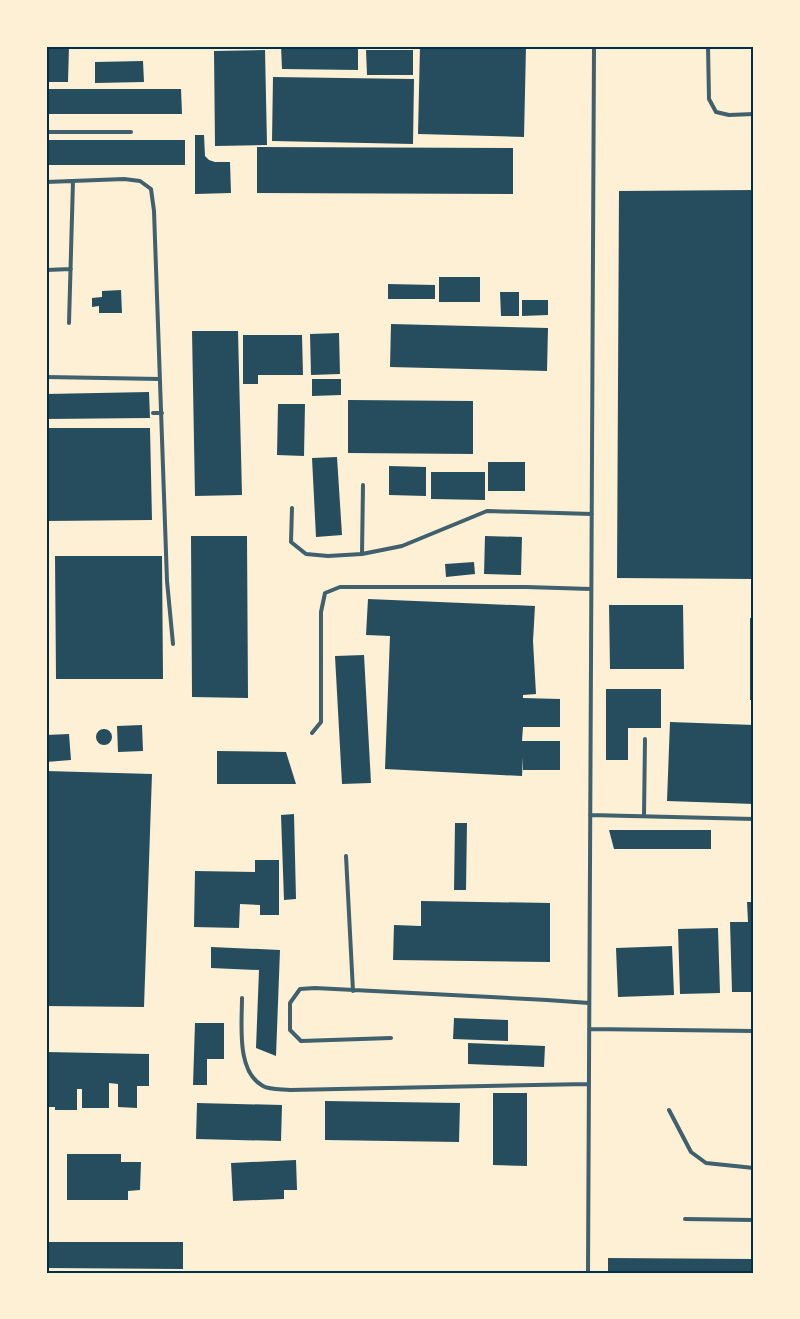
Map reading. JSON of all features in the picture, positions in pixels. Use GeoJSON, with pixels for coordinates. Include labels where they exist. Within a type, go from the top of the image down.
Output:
{"type":"FeatureCollection","features":[{"type":"Feature","properties":{"kind":"lane"},"geometry":{"type":"LineString","coordinates":[[588,1273],[594,46]]}},
{"type":"Feature","properties":{"kind":"lane"},"geometry":{"type":"LineString","coordinates":[[708,46],[708,99],[716,112],[730,115],[754,114]]}},
{"type":"Feature","properties":{"kind":"lane"},"geometry":{"type":"LineString","coordinates":[[46,132],[131,132]]}},
{"type":"Feature","properties":{"kind":"lane"},"geometry":{"type":"LineString","coordinates":[[46,182],[140,180],[151,189],[154,211],[167,581],[173,644]]}},
{"type":"Feature","properties":{"kind":"lane"},"geometry":{"type":"LineString","coordinates":[[69,323],[73,181]]}},
{"type":"Feature","properties":{"kind":"lane"},"geometry":{"type":"LineString","coordinates":[[46,270],[71,269]]}},
{"type":"Feature","properties":{"kind":"lane"},"geometry":{"type":"LineString","coordinates":[[46,377],[160,379]]}},
{"type":"Feature","properties":{"kind":"lane"},"geometry":{"type":"LineString","coordinates":[[153,413],[162,413]]}},
{"type":"Feature","properties":{"kind":"lane"},"geometry":{"type":"LineString","coordinates":[[362,554],[363,485]]}},
{"type":"Feature","properties":{"kind":"lane"},"geometry":{"type":"LineString","coordinates":[[292,508],[292,542],[306,554],[328,556],[362,554],[402,546],[487,511],[592,514]]}},
{"type":"Feature","properties":{"kind":"lane"},"geometry":{"type":"LineString","coordinates":[[312,733],[321,722],[321,612],[325,592],[340,587],[526,586],[592,589]]}},
{"type":"Feature","properties":{"kind":"lane"},"geometry":{"type":"LineString","coordinates":[[644,816],[645,739]]}},
{"type":"Feature","properties":{"kind":"lane"},"geometry":{"type":"LineString","coordinates":[[590,815],[754,819]]}},
{"type":"Feature","properties":{"kind":"lane"},"geometry":{"type":"LineString","coordinates":[[346,856],[353,991]]}},
{"type":"Feature","properties":{"kind":"lane"},"geometry":{"type":"LineString","coordinates":[[391,1038],[301,1041],[290,1030],[290,1003],[300,989],[547,1000],[589,1004]]}},
{"type":"Feature","properties":{"kind":"lane"},"geometry":{"type":"LineString","coordinates":[[242,998],[246,1068],[252,1079],[265,1087],[290,1090],[588,1084]]}},
{"type":"Feature","properties":{"kind":"lane"},"geometry":{"type":"LineString","coordinates":[[589,1029],[754,1031]]}},
{"type":"Feature","properties":{"kind":"lane"},"geometry":{"type":"LineString","coordinates":[[669,1110],[691,1152],[706,1163],[754,1168]]}},
{"type":"Feature","properties":{"kind":"lane"},"geometry":{"type":"LineString","coordinates":[[685,1219],[754,1220]]}},
{"type":"Feature","properties":{"kind":"building"},"geometry":{"type":"Polygon","coordinates":[[[46,46],[69,46],[68,82],[46,82],[46,46]]]}},
{"type":"Feature","properties":{"kind":"building"},"geometry":{"type":"Polygon","coordinates":[[[281,46],[358,46],[358,70],[282,69],[281,46]]]}},
{"type":"Feature","properties":{"kind":"building"},"geometry":{"type":"Polygon","coordinates":[[[420,46],[526,46],[524,137],[418,134],[420,46]]]}},
{"type":"Feature","properties":{"kind":"building"},"geometry":{"type":"Polygon","coordinates":[[[265,50],[267,145],[215,146],[214,51],[265,50]]]}},
{"type":"Feature","properties":{"kind":"building"},"geometry":{"type":"Polygon","coordinates":[[[366,50],[413,50],[413,75],[367,75],[366,50]]]}},
{"type":"Feature","properties":{"kind":"building"},"geometry":{"type":"Polygon","coordinates":[[[143,61],[144,82],[95,83],[95,62],[143,61]]]}},
{"type":"Feature","properties":{"kind":"building"},"geometry":{"type":"Polygon","coordinates":[[[273,77],[414,79],[413,144],[272,141],[273,77]]]}},
{"type":"Feature","properties":{"kind":"building"},"geometry":{"type":"Polygon","coordinates":[[[46,89],[181,89],[182,114],[46,114],[46,89]]]}},
{"type":"Feature","properties":{"kind":"building"},"geometry":{"type":"Polygon","coordinates":[[[195,135],[204,135],[205,156],[209,160],[230,162],[231,193],[195,194],[195,135]]]}},
{"type":"Feature","properties":{"kind":"building"},"geometry":{"type":"Polygon","coordinates":[[[46,140],[185,140],[185,165],[46,165],[46,140]]]}},
{"type":"Feature","properties":{"kind":"building"},"geometry":{"type":"Polygon","coordinates":[[[257,147],[513,148],[513,194],[257,193],[257,147]]]}},
{"type":"Feature","properties":{"kind":"building"},"geometry":{"type":"Polygon","coordinates":[[[754,190],[754,579],[617,578],[619,191],[754,190]]]}},
{"type":"Feature","properties":{"kind":"building"},"geometry":{"type":"Polygon","coordinates":[[[439,277],[480,277],[480,302],[439,302],[439,277]]]}},
{"type":"Feature","properties":{"kind":"building"},"geometry":{"type":"Polygon","coordinates":[[[388,284],[435,285],[435,299],[388,299],[388,284]]]}},
{"type":"Feature","properties":{"kind":"building"},"geometry":{"type":"Polygon","coordinates":[[[121,290],[122,313],[99,313],[99,306],[92,307],[92,298],[102,297],[102,291],[121,290]]]}},
{"type":"Feature","properties":{"kind":"building"},"geometry":{"type":"Polygon","coordinates":[[[500,292],[519,292],[519,316],[501,316],[500,292]]]}},
{"type":"Feature","properties":{"kind":"building"},"geometry":{"type":"Polygon","coordinates":[[[522,300],[548,300],[548,315],[522,316],[522,300]]]}},
{"type":"Feature","properties":{"kind":"building"},"geometry":{"type":"Polygon","coordinates":[[[391,324],[548,328],[547,371],[390,367],[391,324]]]}},
{"type":"Feature","properties":{"kind":"building"},"geometry":{"type":"Polygon","coordinates":[[[192,331],[238,331],[242,495],[195,496],[192,331]]]}},
{"type":"Feature","properties":{"kind":"building"},"geometry":{"type":"Polygon","coordinates":[[[339,333],[340,374],[311,375],[310,334],[339,333]]]}},
{"type":"Feature","properties":{"kind":"building"},"geometry":{"type":"Polygon","coordinates":[[[243,335],[302,335],[303,375],[258,375],[258,384],[243,384],[243,335]]]}},
{"type":"Feature","properties":{"kind":"building"},"geometry":{"type":"Polygon","coordinates":[[[312,379],[341,379],[341,395],[312,396],[312,379]]]}},
{"type":"Feature","properties":{"kind":"building"},"geometry":{"type":"Polygon","coordinates":[[[149,392],[150,418],[46,419],[46,394],[149,392]]]}},
{"type":"Feature","properties":{"kind":"building"},"geometry":{"type":"Polygon","coordinates":[[[348,400],[473,401],[473,454],[348,453],[348,400]]]}},
{"type":"Feature","properties":{"kind":"building"},"geometry":{"type":"Polygon","coordinates":[[[278,404],[305,404],[304,456],[277,455],[278,404]]]}},
{"type":"Feature","properties":{"kind":"building"},"geometry":{"type":"Polygon","coordinates":[[[46,428],[150,428],[152,520],[46,521],[46,428]]]}},
{"type":"Feature","properties":{"kind":"building"},"geometry":{"type":"Polygon","coordinates":[[[337,457],[342,535],[316,537],[312,458],[337,457]]]}},
{"type":"Feature","properties":{"kind":"building"},"geometry":{"type":"Polygon","coordinates":[[[488,462],[525,462],[525,491],[488,491],[488,462]]]}},
{"type":"Feature","properties":{"kind":"building"},"geometry":{"type":"Polygon","coordinates":[[[389,466],[426,467],[426,496],[389,495],[389,466]]]}},
{"type":"Feature","properties":{"kind":"building"},"geometry":{"type":"Polygon","coordinates":[[[431,472],[485,472],[485,500],[431,499],[431,472]]]}},
{"type":"Feature","properties":{"kind":"building"},"geometry":{"type":"Polygon","coordinates":[[[191,536],[247,536],[248,698],[192,697],[191,536]]]}},
{"type":"Feature","properties":{"kind":"building"},"geometry":{"type":"Polygon","coordinates":[[[485,536],[522,537],[521,575],[484,574],[485,536]]]}},
{"type":"Feature","properties":{"kind":"building"},"geometry":{"type":"Polygon","coordinates":[[[55,556],[162,556],[163,679],[56,679],[55,556]]]}},
{"type":"Feature","properties":{"kind":"building"},"geometry":{"type":"Polygon","coordinates":[[[474,562],[475,574],[446,577],[445,564],[474,562]]]}},
{"type":"Feature","properties":{"kind":"building"},"geometry":{"type":"Polygon","coordinates":[[[368,599],[535,606],[533,641],[536,694],[523,695],[523,698],[560,699],[560,727],[523,727],[522,741],[560,741],[560,770],[523,770],[523,757],[522,776],[385,769],[390,636],[366,635],[368,599]]]}},
{"type":"Feature","properties":{"kind":"building"},"geometry":{"type":"Polygon","coordinates":[[[609,605],[683,605],[684,669],[610,669],[609,605]]]}},
{"type":"Feature","properties":{"kind":"building"},"geometry":{"type":"Polygon","coordinates":[[[750,618],[754,618],[754,700],[750,700],[750,618]]]}},
{"type":"Feature","properties":{"kind":"building"},"geometry":{"type":"Polygon","coordinates":[[[364,655],[371,783],[342,784],[335,656],[364,655]]]}},
{"type":"Feature","properties":{"kind":"building"},"geometry":{"type":"Polygon","coordinates":[[[606,689],[661,689],[661,728],[628,728],[628,760],[606,760],[606,689]]]}},
{"type":"Feature","properties":{"kind":"building"},"geometry":{"type":"Polygon","coordinates":[[[670,722],[754,725],[754,804],[667,801],[670,722]]]}},
{"type":"Feature","properties":{"kind":"building"},"geometry":{"type":"Polygon","coordinates":[[[142,725],[143,751],[118,752],[117,726],[142,725]]]}},
{"type":"Feature","properties":{"kind":"building"},"geometry":{"type":"Polygon","coordinates":[[[104,729],[112,737],[104,745],[96,737],[104,729]]]}},
{"type":"Feature","properties":{"kind":"building"},"geometry":{"type":"Polygon","coordinates":[[[69,734],[71,760],[46,762],[46,735],[69,734]]]}},
{"type":"Feature","properties":{"kind":"building"},"geometry":{"type":"Polygon","coordinates":[[[217,751],[286,752],[296,784],[217,784],[217,751]]]}},
{"type":"Feature","properties":{"kind":"building"},"geometry":{"type":"Polygon","coordinates":[[[46,771],[152,774],[144,1007],[46,1006],[46,771]]]}},
{"type":"Feature","properties":{"kind":"building"},"geometry":{"type":"Polygon","coordinates":[[[294,814],[296,899],[284,900],[281,815],[294,814]]]}},
{"type":"Feature","properties":{"kind":"building"},"geometry":{"type":"Polygon","coordinates":[[[455,823],[467,823],[466,890],[454,890],[455,823]]]}},
{"type":"Feature","properties":{"kind":"building"},"geometry":{"type":"Polygon","coordinates":[[[609,830],[711,830],[711,849],[614,849],[609,830]]]}},
{"type":"Feature","properties":{"kind":"building"},"geometry":{"type":"Polygon","coordinates":[[[255,860],[279,860],[279,915],[260,915],[260,905],[240,904],[239,928],[194,927],[195,871],[255,872],[255,860]]]}},
{"type":"Feature","properties":{"kind":"building"},"geometry":{"type":"Polygon","coordinates":[[[421,901],[550,903],[550,962],[393,960],[394,925],[421,926],[421,901]]]}},
{"type":"Feature","properties":{"kind":"building"},"geometry":{"type":"Polygon","coordinates":[[[747,902],[754,902],[754,992],[732,992],[730,922],[748,922],[747,902]]]}},
{"type":"Feature","properties":{"kind":"building"},"geometry":{"type":"Polygon","coordinates":[[[718,928],[720,993],[680,994],[678,929],[718,928]]]}},
{"type":"Feature","properties":{"kind":"building"},"geometry":{"type":"Polygon","coordinates":[[[672,946],[674,995],[618,997],[616,948],[672,946]]]}},
{"type":"Feature","properties":{"kind":"building"},"geometry":{"type":"Polygon","coordinates":[[[211,947],[280,950],[276,1056],[256,1048],[259,970],[211,968],[211,947]]]}},
{"type":"Feature","properties":{"kind":"building"},"geometry":{"type":"Polygon","coordinates":[[[454,1018],[508,1020],[508,1041],[453,1039],[454,1018]]]}},
{"type":"Feature","properties":{"kind":"building"},"geometry":{"type":"Polygon","coordinates":[[[195,1023],[224,1023],[224,1059],[207,1059],[207,1085],[193,1085],[195,1023]]]}},
{"type":"Feature","properties":{"kind":"building"},"geometry":{"type":"Polygon","coordinates":[[[468,1043],[545,1046],[544,1067],[468,1064],[468,1043]]]}},
{"type":"Feature","properties":{"kind":"building"},"geometry":{"type":"Polygon","coordinates":[[[46,1052],[149,1054],[149,1086],[137,1086],[137,1108],[118,1107],[118,1084],[109,1083],[109,1108],[82,1108],[82,1089],[77,1089],[77,1110],[55,1110],[55,1107],[46,1107],[46,1052]]]}},
{"type":"Feature","properties":{"kind":"building"},"geometry":{"type":"Polygon","coordinates":[[[493,1093],[527,1093],[527,1166],[493,1165],[493,1093]]]}},
{"type":"Feature","properties":{"kind":"building"},"geometry":{"type":"Polygon","coordinates":[[[325,1101],[460,1103],[459,1142],[325,1140],[325,1101]]]}},
{"type":"Feature","properties":{"kind":"building"},"geometry":{"type":"Polygon","coordinates":[[[197,1103],[282,1105],[281,1141],[196,1139],[197,1103]]]}},
{"type":"Feature","properties":{"kind":"building"},"geometry":{"type":"Polygon","coordinates":[[[67,1154],[121,1154],[121,1162],[141,1162],[140,1190],[128,1191],[128,1200],[67,1200],[67,1154]]]}},
{"type":"Feature","properties":{"kind":"building"},"geometry":{"type":"Polygon","coordinates":[[[296,1160],[297,1190],[284,1190],[284,1199],[233,1201],[231,1163],[296,1160]]]}},
{"type":"Feature","properties":{"kind":"building"},"geometry":{"type":"Polygon","coordinates":[[[46,1242],[183,1242],[183,1269],[46,1268],[46,1242]]]}},
{"type":"Feature","properties":{"kind":"building"},"geometry":{"type":"Polygon","coordinates":[[[608,1258],[754,1259],[754,1273],[608,1273],[608,1258]]]}}]}
